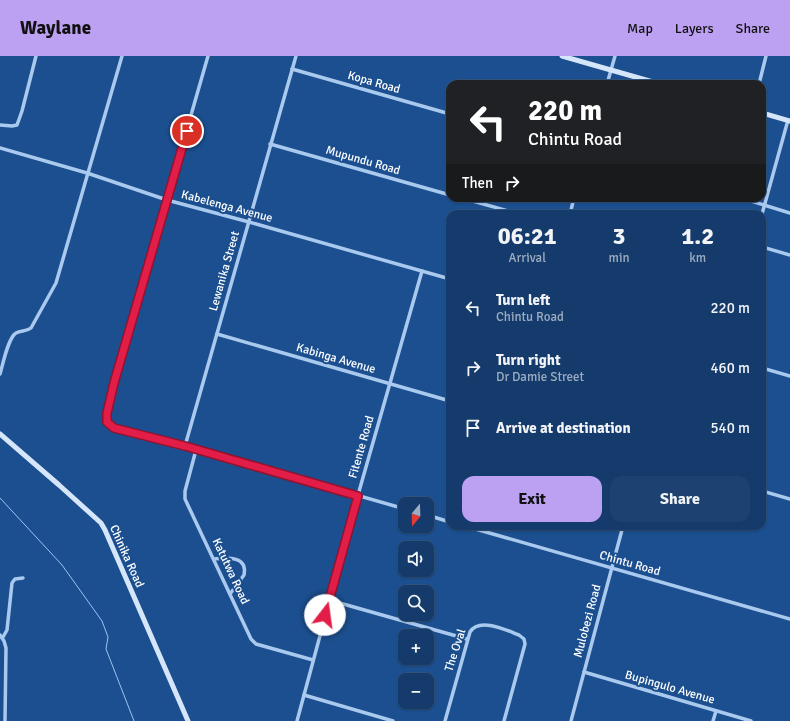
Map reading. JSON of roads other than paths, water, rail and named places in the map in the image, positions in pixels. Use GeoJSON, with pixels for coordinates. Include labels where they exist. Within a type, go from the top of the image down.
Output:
{"type":"FeatureCollection","features":[{"type":"Feature","properties":{"kind":"main road"},"geometry":{"type":"LineString","coordinates":[[562,56],[646,80]]}},
{"type":"Feature","properties":{"kind":"main road"},"geometry":{"type":"LineString","coordinates":[[766,114],[789,120]]}},
{"type":"Feature","properties":{"kind":"main road","name":"Chinika Road"},"geometry":{"type":"LineString","coordinates":[[0,434],[101,523],[188,721]]}},
{"type":"Feature","properties":{"kind":"street"},"geometry":{"type":"LineString","coordinates":[[0,125],[17,125],[36,56]]}},
{"type":"Feature","properties":{"kind":"street"},"geometry":{"type":"LineString","coordinates":[[0,374],[14,335],[31,328],[54,286],[122,56]]}},
{"type":"Feature","properties":{"kind":"street"},"geometry":{"type":"LineString","coordinates":[[208,56],[114,383],[106,418],[107,422],[114,428],[185,446],[398,507]]}},
{"type":"Feature","properties":{"kind":"street","name":"Lewanika Street"},"geometry":{"type":"LineString","coordinates":[[185,446],[296,56]]}},
{"type":"Feature","properties":{"kind":"street"},"geometry":{"type":"LineString","coordinates":[[608,80],[615,56]]}},
{"type":"Feature","properties":{"kind":"street"},"geometry":{"type":"LineString","coordinates":[[760,80],[766,56]]}},
{"type":"Feature","properties":{"kind":"street","name":"Kopa Road"},"geometry":{"type":"LineString","coordinates":[[292,69],[446,113]]}},
{"type":"Feature","properties":{"kind":"street"},"geometry":{"type":"LineString","coordinates":[[766,198],[789,120]]}},
{"type":"Feature","properties":{"kind":"street","name":"Mupundu Road"},"geometry":{"type":"LineString","coordinates":[[270,144],[446,194]]}},
{"type":"Feature","properties":{"kind":"street","name":"Kabelenga Avenue"},"geometry":{"type":"LineString","coordinates":[[0,148],[167,200],[446,278]]}},
{"type":"Feature","properties":{"kind":"street"},"geometry":{"type":"LineString","coordinates":[[476,202],[505,210]]}},
{"type":"Feature","properties":{"kind":"street"},"geometry":{"type":"LineString","coordinates":[[754,202],[790,213]]}},
{"type":"Feature","properties":{"kind":"street"},"geometry":{"type":"LineString","coordinates":[[763,210],[765,202]]}},
{"type":"Feature","properties":{"kind":"street"},"geometry":{"type":"LineString","coordinates":[[766,248],[790,255]]}},
{"type":"Feature","properties":{"kind":"street","name":"Fitente Road"},"geometry":{"type":"LineString","coordinates":[[297,721],[329,600],[422,271]]}},
{"type":"Feature","properties":{"kind":"street","name":"Kabinga Avenue"},"geometry":{"type":"LineString","coordinates":[[217,334],[446,400]]}},
{"type":"Feature","properties":{"kind":"street"},"geometry":{"type":"LineString","coordinates":[[766,369],[790,376]]}},
{"type":"Feature","properties":{"kind":"street","name":"Katutwa Road"},"geometry":{"type":"LineString","coordinates":[[196,450],[185,491],[185,498],[253,642],[261,646],[313,660]]}},
{"type":"Feature","properties":{"kind":"street"},"geometry":{"type":"LineString","coordinates":[[766,492],[790,499]]}},
{"type":"Feature","properties":{"kind":"street"},"geometry":{"type":"LineString","coordinates":[[434,517],[446,521]]}},
{"type":"Feature","properties":{"kind":"street","name":"Chintu Road"},"geometry":{"type":"LineString","coordinates":[[479,530],[790,619]]}},
{"type":"Feature","properties":{"kind":"street","name":"Mulobezi Road"},"geometry":{"type":"LineString","coordinates":[[571,721],[622,530]]}},
{"type":"Feature","properties":{"kind":"street"},"geometry":{"type":"LineString","coordinates":[[214,559],[236,559],[240,561],[243,566],[244,575],[230,594]]}},
{"type":"Feature","properties":{"kind":"street"},"geometry":{"type":"LineString","coordinates":[[5,721],[6,648],[1,636],[7,630],[12,583],[15,579],[23,578]]}},
{"type":"Feature","properties":{"kind":"street"},"geometry":{"type":"LineString","coordinates":[[329,600],[467,640]]}},
{"type":"Feature","properties":{"kind":"street","name":"The Oval"},"geometry":{"type":"LineString","coordinates":[[445,721],[467,640],[472,628],[484,624],[511,632],[524,639],[525,644],[504,721]]}},
{"type":"Feature","properties":{"kind":"street","name":"Bupingulo Avenue"},"geometry":{"type":"LineString","coordinates":[[584,672],[751,721]]}},
{"type":"Feature","properties":{"kind":"street"},"geometry":{"type":"LineString","coordinates":[[304,695],[393,721]]}},
{"type":"Feature","properties":{"kind":"street"},"geometry":{"type":"LineString","coordinates":[[713,721],[716,711]]}},
{"type":"Feature","properties":{"kind":"waterway"},"geometry":{"type":"LineString","coordinates":[[0,498],[62,565],[102,621],[108,637],[106,649],[134,721]]}}]}
